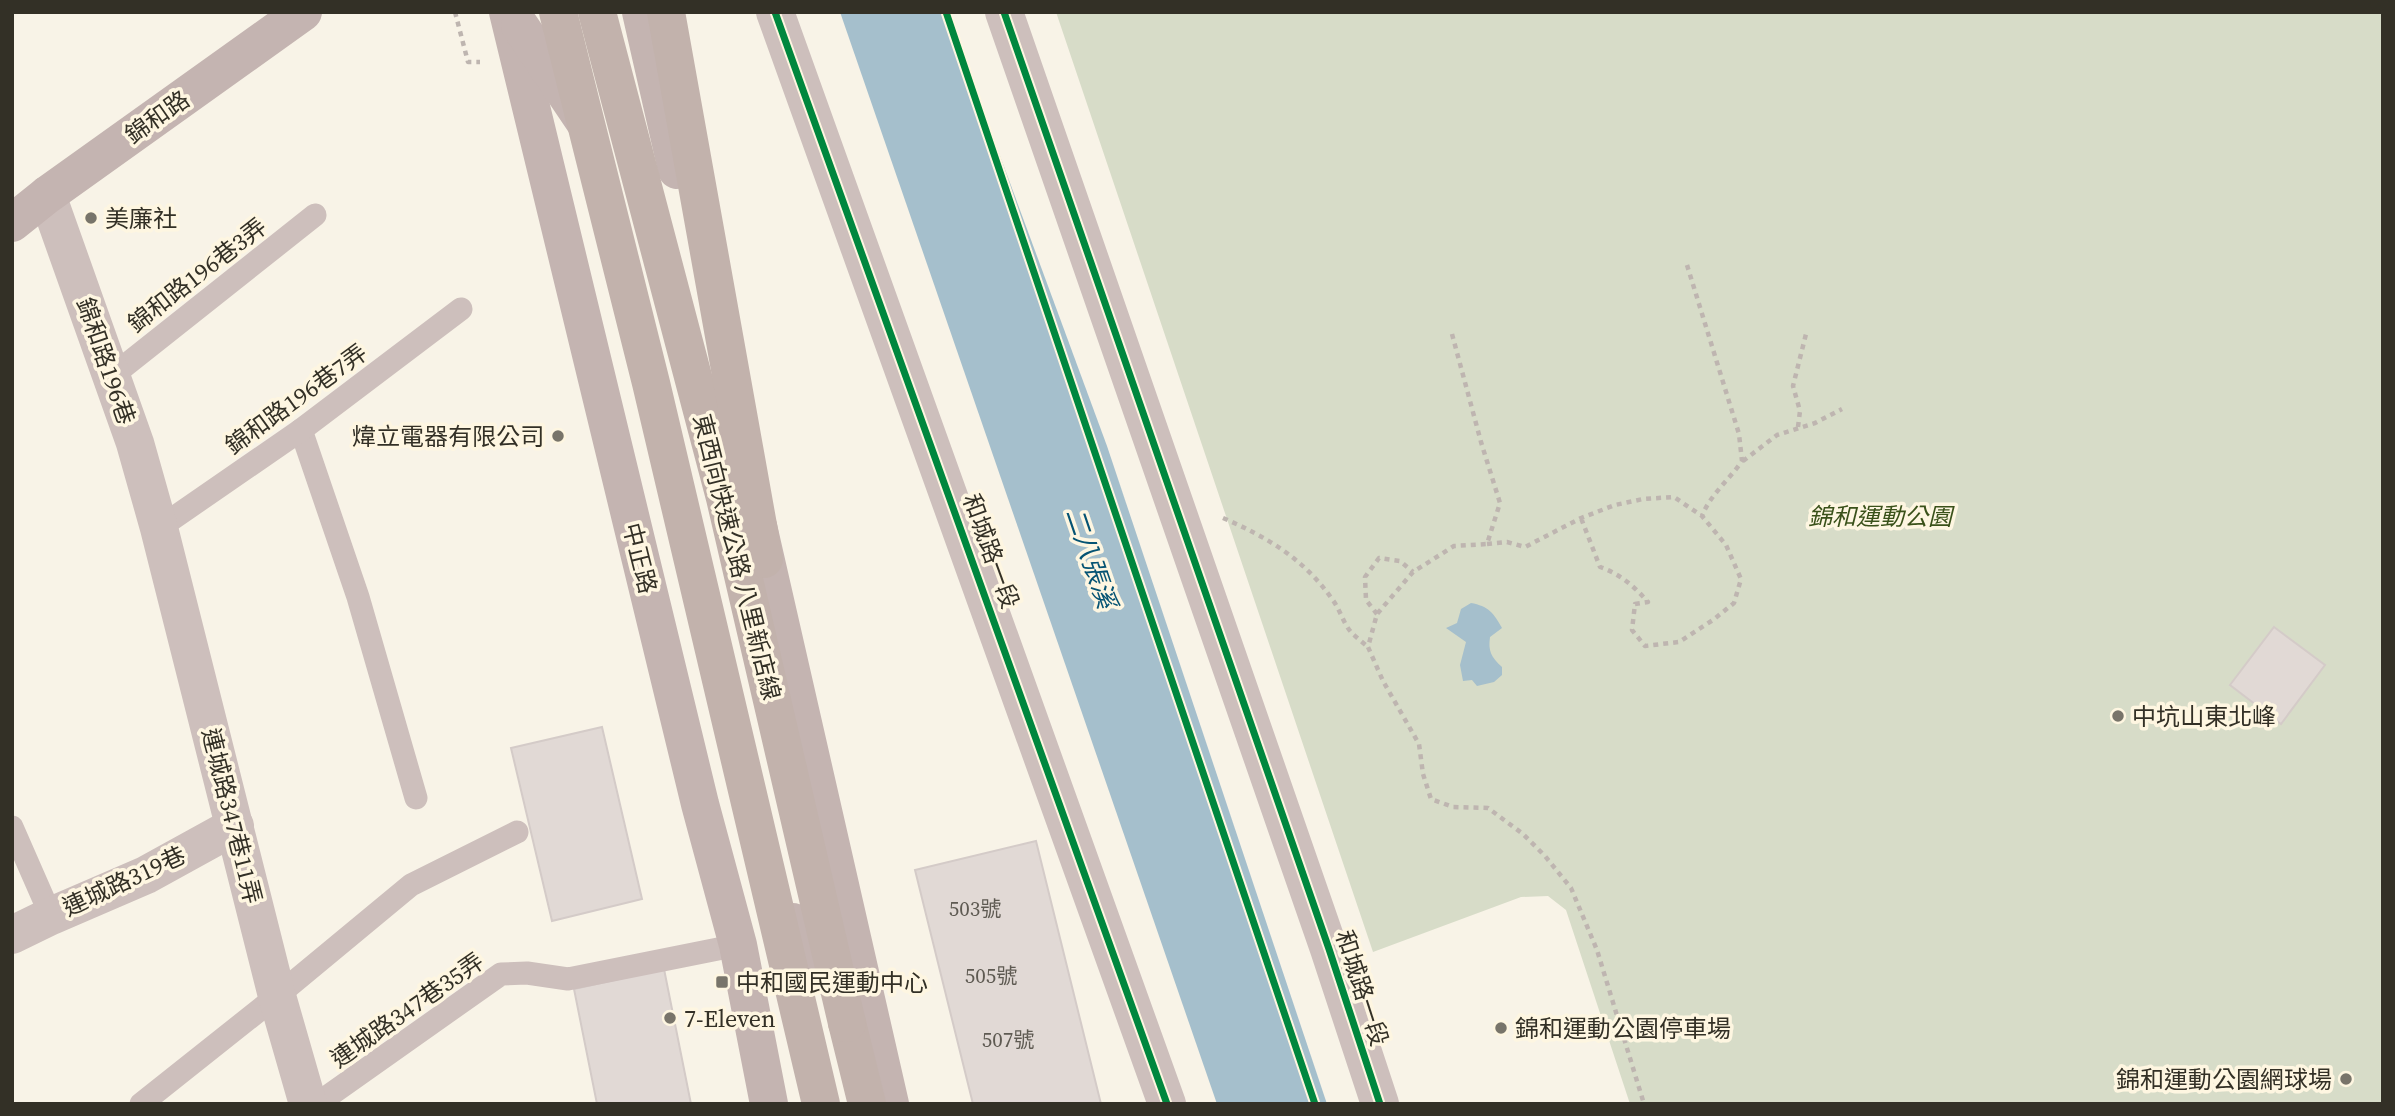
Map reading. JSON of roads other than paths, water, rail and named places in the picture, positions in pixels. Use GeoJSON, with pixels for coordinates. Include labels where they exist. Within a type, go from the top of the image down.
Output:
{"type":"FeatureCollection","features":[{"type":"Feature","properties":{"kind":"highway","name":"東西向快速公路 八里新店線"},"geometry":{"type":"LineString","coordinates":[[558,12],[651,383],[821,1104]]}},
{"type":"Feature","properties":{"kind":"highway","name":"東西向快速公路 八里新店線"},"geometry":{"type":"LineString","coordinates":[[597,12],[861,1030],[867,1104]]}},
{"type":"Feature","properties":{"kind":"highway"},"geometry":{"type":"LineString","coordinates":[[666,12],[861,1030]]}},
{"type":"Feature","properties":{"kind":"main road","name":"錦和路"},"geometry":{"type":"LineString","coordinates":[[12,223],[47,195],[303,12]]}},
{"type":"Feature","properties":{"kind":"main road"},"geometry":{"type":"LineString","coordinates":[[510,12],[618,173]]}},
{"type":"Feature","properties":{"kind":"main road","name":"中正路"},"geometry":{"type":"LineString","coordinates":[[510,12],[700,804],[738,945],[769,1104]]}},
{"type":"Feature","properties":{"kind":"main road"},"geometry":{"type":"LineString","coordinates":[[614,12],[618,173],[834,1104]]}},
{"type":"Feature","properties":{"kind":"main road"},"geometry":{"type":"LineString","coordinates":[[641,12],[861,1030],[890,1104]]}},
{"type":"Feature","properties":{"kind":"main road"},"geometry":{"type":"LineString","coordinates":[[793,922],[861,1030]]}},
{"type":"Feature","properties":{"kind":"street","name":"和城路一段"},"geometry":{"type":"LineString","coordinates":[[775,12],[1167,1104]]}},
{"type":"Feature","properties":{"kind":"street","name":"和城路一段"},"geometry":{"type":"LineString","coordinates":[[1004,12],[1329,949],[1380,1104]]}},
{"type":"Feature","properties":{"kind":"street","name":"錦和路196巷"},"geometry":{"type":"LineString","coordinates":[[47,195],[135,443],[159,528]]}},
{"type":"Feature","properties":{"kind":"street","name":"連城路347巷11弄"},"geometry":{"type":"LineString","coordinates":[[159,528],[277,996],[308,1104]]}},
{"type":"Feature","properties":{"kind":"street","name":"連城路319巷"},"geometry":{"type":"LineString","coordinates":[[12,935],[146,876],[235,826]]}},
{"type":"Feature","properties":{"kind":"lane","name":"錦和路196巷3弄"},"geometry":{"type":"LineString","coordinates":[[112,376],[315,215]]}},
{"type":"Feature","properties":{"kind":"lane","name":"錦和路196巷7弄"},"geometry":{"type":"LineString","coordinates":[[159,528],[301,430],[461,309]]}},
{"type":"Feature","properties":{"kind":"lane"},"geometry":{"type":"LineString","coordinates":[[301,430],[358,597],[416,798]]}},
{"type":"Feature","properties":{"kind":"lane"},"geometry":{"type":"LineString","coordinates":[[12,827],[51,916]]}},
{"type":"Feature","properties":{"kind":"lane"},"geometry":{"type":"LineString","coordinates":[[141,1104],[277,996],[411,884],[517,832]]}},
{"type":"Feature","properties":{"kind":"lane","name":"連城路347巷35弄"},"geometry":{"type":"LineString","coordinates":[[317,1104],[501,974],[527,973],[568,979],[738,945]]}},
{"type":"Feature","properties":{"kind":"water","name":"二八張溪"},"geometry":{"type":"Polygon","coordinates":[[[840,12],[947,12],[1107,446],[1327,1104],[1217,1104],[840,12]]]}},
{"type":"Feature","properties":{"kind":"water"},"geometry":{"type":"Polygon","coordinates":[[[1471,603],[1490,611],[1502,628],[1490,637],[1489,646],[1493,657],[1502,667],[1502,675],[1494,682],[1477,686],[1472,680],[1463,681],[1460,665],[1466,642],[1446,628],[1457,623],[1461,609],[1471,603]]]}},
{"type":"Feature","properties":{"kind":"place","name":"美廉社"},"geometry":{"type":"Point","coordinates":[91,218]}},
{"type":"Feature","properties":{"kind":"place","name":"煒立電器有限公司"},"geometry":{"type":"Point","coordinates":[558,436]}},
{"type":"Feature","properties":{"kind":"place","name":"中坑山東北峰"},"geometry":{"type":"Point","coordinates":[2118,716]}},
{"type":"Feature","properties":{"kind":"place","name":"中和國民運動中心"},"geometry":{"type":"Point","coordinates":[722,982]}},
{"type":"Feature","properties":{"kind":"place","name":"7-Eleven"},"geometry":{"type":"Point","coordinates":[670,1018]}},
{"type":"Feature","properties":{"kind":"place","name":"錦和運動公園停車場"},"geometry":{"type":"Point","coordinates":[1501,1028]}},
{"type":"Feature","properties":{"kind":"place","name":"錦和運動公園網球場"},"geometry":{"type":"Point","coordinates":[2346,1079]}},
{"type":"Feature","properties":{"kind":"park label","name":"錦和運動公園"},"geometry":{"type":"Point","coordinates":[1880,516]}}]}
